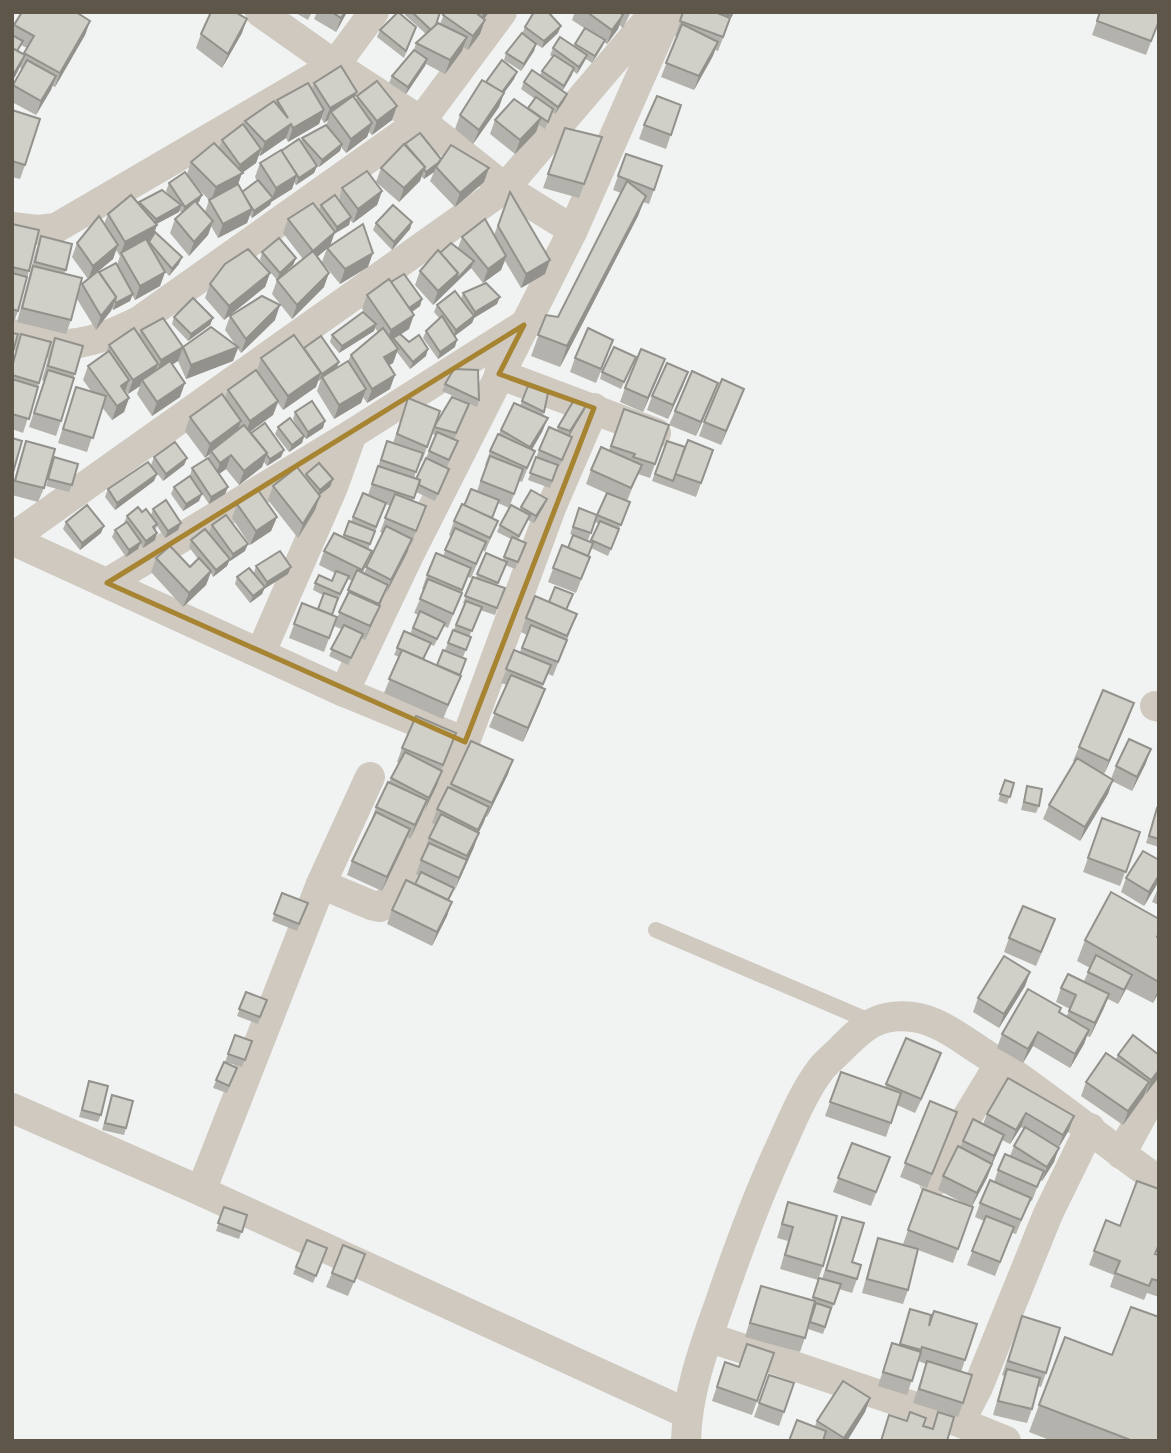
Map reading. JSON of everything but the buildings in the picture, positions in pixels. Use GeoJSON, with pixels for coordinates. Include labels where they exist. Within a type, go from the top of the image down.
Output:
{"type":"FeatureCollection","features":[{"type":"Feature","properties":{"kind":"street"},"geometry":{"type":"LineString","coordinates":[[260,12],[421,121],[505,188],[573,230]]}},
{"type":"Feature","properties":{"kind":"street"},"geometry":{"type":"LineString","coordinates":[[12,227],[38,230],[55,228],[335,65],[374,12]]}},
{"type":"Feature","properties":{"kind":"street"},"geometry":{"type":"LineString","coordinates":[[12,334],[54,345],[79,343],[106,337],[139,321],[421,121],[502,12]]}},
{"type":"Feature","properties":{"kind":"street"},"geometry":{"type":"LineString","coordinates":[[465,741],[344,692],[12,539],[505,188],[655,12]]}},
{"type":"Feature","properties":{"kind":"street"},"geometry":{"type":"LineString","coordinates":[[344,692],[408,557],[573,230],[668,12]]}},
{"type":"Feature","properties":{"kind":"street"},"geometry":{"type":"LineString","coordinates":[[107,583],[352,434],[524,325]]}},
{"type":"Feature","properties":{"kind":"street"},"geometry":{"type":"LineString","coordinates":[[499,374],[662,436]]}},
{"type":"Feature","properties":{"kind":"street"},"geometry":{"type":"LineString","coordinates":[[321,884],[371,905],[380,907],[389,901],[465,741],[551,508],[594,408]]}},
{"type":"Feature","properties":{"kind":"street"},"geometry":{"type":"LineString","coordinates":[[261,652],[333,487],[352,434]]}},
{"type":"Feature","properties":{"kind":"street"},"geometry":{"type":"LineString","coordinates":[[64,461],[103,473]]}},
{"type":"Feature","properties":{"kind":"street"},"geometry":{"type":"LineString","coordinates":[[201,1191],[321,884],[370,777]]}},
{"type":"Feature","properties":{"kind":"street"},"geometry":{"type":"LineString","coordinates":[[12,1108],[201,1191],[686,1427],[708,1337],[751,1212],[797,1109],[821,1070],[857,1032],[872,1022],[886,1017],[915,1017],[928,1020],[952,1032],[1000,1063],[1159,1181]]}},
{"type":"Feature","properties":{"kind":"street"},"geometry":{"type":"LineString","coordinates":[[934,1182],[961,1127],[1000,1063]]}},
{"type":"Feature","properties":{"kind":"street"},"geometry":{"type":"LineString","coordinates":[[1121,1154],[1159,1084]]}},
{"type":"Feature","properties":{"kind":"street"},"geometry":{"type":"LineString","coordinates":[[954,1420],[962,1418],[978,1387],[1048,1214],[1090,1128]]}},
{"type":"Feature","properties":{"kind":"street"},"geometry":{"type":"LineString","coordinates":[[708,1337],[954,1420],[1006,1441]]}},
{"type":"Feature","properties":{"kind":"lane"},"geometry":{"type":"LineString","coordinates":[[656,930],[872,1022]]}},
{"type":"Feature","properties":{"kind":"highlighted area"},"geometry":{"type":"Polygon","coordinates":[[[524,325],[499,374],[594,408],[465,742],[107,583],[524,325]]]}}]}
